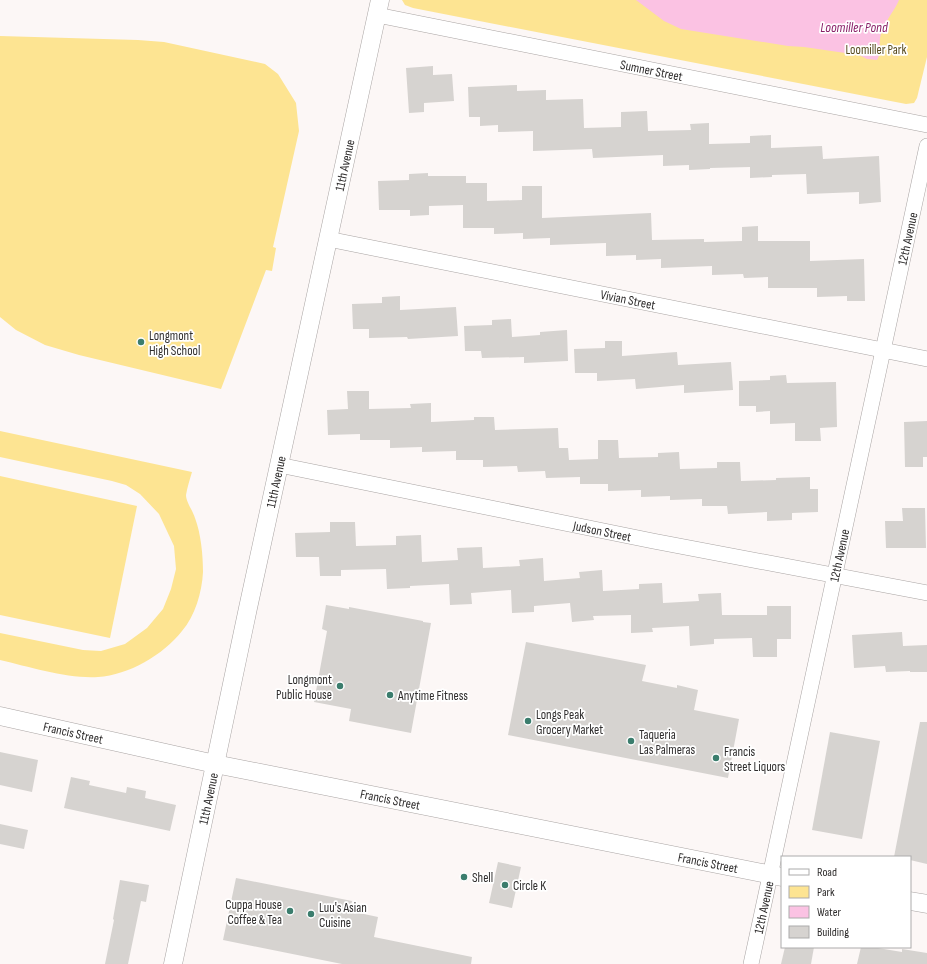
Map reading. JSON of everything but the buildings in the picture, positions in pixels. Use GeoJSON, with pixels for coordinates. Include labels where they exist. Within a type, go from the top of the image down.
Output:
{"type":"FeatureCollection","features":[{"type":"Feature","properties":{"kind":"street","name":"Sumner Street"},"geometry":{"type":"LineString","coordinates":[[378,8],[927,124]]}},
{"type":"Feature","properties":{"kind":"street","name":"11th Avenue"},"geometry":{"type":"LineString","coordinates":[[173,964],[378,8]]}},
{"type":"Feature","properties":{"kind":"street","name":"12th Avenue"},"geometry":{"type":"LineString","coordinates":[[751,964],[776,876],[835,575],[927,146]]}},
{"type":"Feature","properties":{"kind":"street","name":"Vivian Street"},"geometry":{"type":"LineString","coordinates":[[328,239],[927,359]]}},
{"type":"Feature","properties":{"kind":"street","name":"Judson Street"},"geometry":{"type":"LineString","coordinates":[[279,465],[645,539],[927,593]]}},
{"type":"Feature","properties":{"kind":"street","name":"Francis Street"},"geometry":{"type":"LineString","coordinates":[[0,716],[215,764],[776,876]]}},
{"type":"Feature","properties":{"kind":"street"},"geometry":{"type":"LineString","coordinates":[[911,901],[927,904]]}},
{"type":"Feature","properties":{"kind":"green space","name":"Loomiller Park"},"geometry":{"type":"Polygon","coordinates":[[[402,0],[927,0],[927,57],[917,98],[914,103],[906,104],[413,8],[405,5],[402,0]]]}},
{"type":"Feature","properties":{"kind":"green space"},"geometry":{"type":"Polygon","coordinates":[[[0,36],[164,42],[265,64],[278,74],[296,103],[299,131],[273,247],[276,248],[272,271],[266,270],[221,389],[79,355],[45,345],[16,330],[0,317],[0,36]]]}},
{"type":"Feature","properties":{"kind":"green space"},"geometry":{"type":"Polygon","coordinates":[[[0,431],[192,472],[186,495],[197,524],[200,538],[203,565],[201,588],[194,611],[187,625],[174,640],[155,656],[133,668],[98,677],[62,674],[0,660],[0,633],[83,650],[101,651],[125,644],[147,628],[163,609],[171,589],[176,569],[174,546],[159,514],[140,494],[126,485],[112,481],[0,457],[0,431]]]}},
{"type":"Feature","properties":{"kind":"green space"},"geometry":{"type":"Polygon","coordinates":[[[0,476],[137,506],[110,638],[0,615],[0,476]]]}},
{"type":"Feature","properties":{"kind":"water","name":"Loomiller Pond"},"geometry":{"type":"Polygon","coordinates":[[[636,0],[899,0],[882,30],[877,60],[867,59],[859,55],[788,46],[681,29],[664,21],[636,0]]]}},
{"type":"Feature","properties":{"kind":"place","name":"Longmont High School"},"geometry":{"type":"Point","coordinates":[141,342]}},
{"type":"Feature","properties":{"kind":"place","name":"Longmont Public House"},"geometry":{"type":"Point","coordinates":[340,686]}},
{"type":"Feature","properties":{"kind":"place","name":"Anytime Fitness"},"geometry":{"type":"Point","coordinates":[390,695]}},
{"type":"Feature","properties":{"kind":"place","name":"Longs Peak Grocery Market"},"geometry":{"type":"Point","coordinates":[528,721]}},
{"type":"Feature","properties":{"kind":"place","name":"Taqueria Las Palmeras"},"geometry":{"type":"Point","coordinates":[631,741]}},
{"type":"Feature","properties":{"kind":"place","name":"Francis Street Liquors"},"geometry":{"type":"Point","coordinates":[716,758]}},
{"type":"Feature","properties":{"kind":"place","name":"Shell"},"geometry":{"type":"Point","coordinates":[464,877]}},
{"type":"Feature","properties":{"kind":"place","name":"Circle K"},"geometry":{"type":"Point","coordinates":[505,885]}},
{"type":"Feature","properties":{"kind":"place","name":"Cuppa House Coffee & Tea"},"geometry":{"type":"Point","coordinates":[290,911]}},
{"type":"Feature","properties":{"kind":"place","name":"Luu's Asian Cuisine"},"geometry":{"type":"Point","coordinates":[311,914]}}]}
